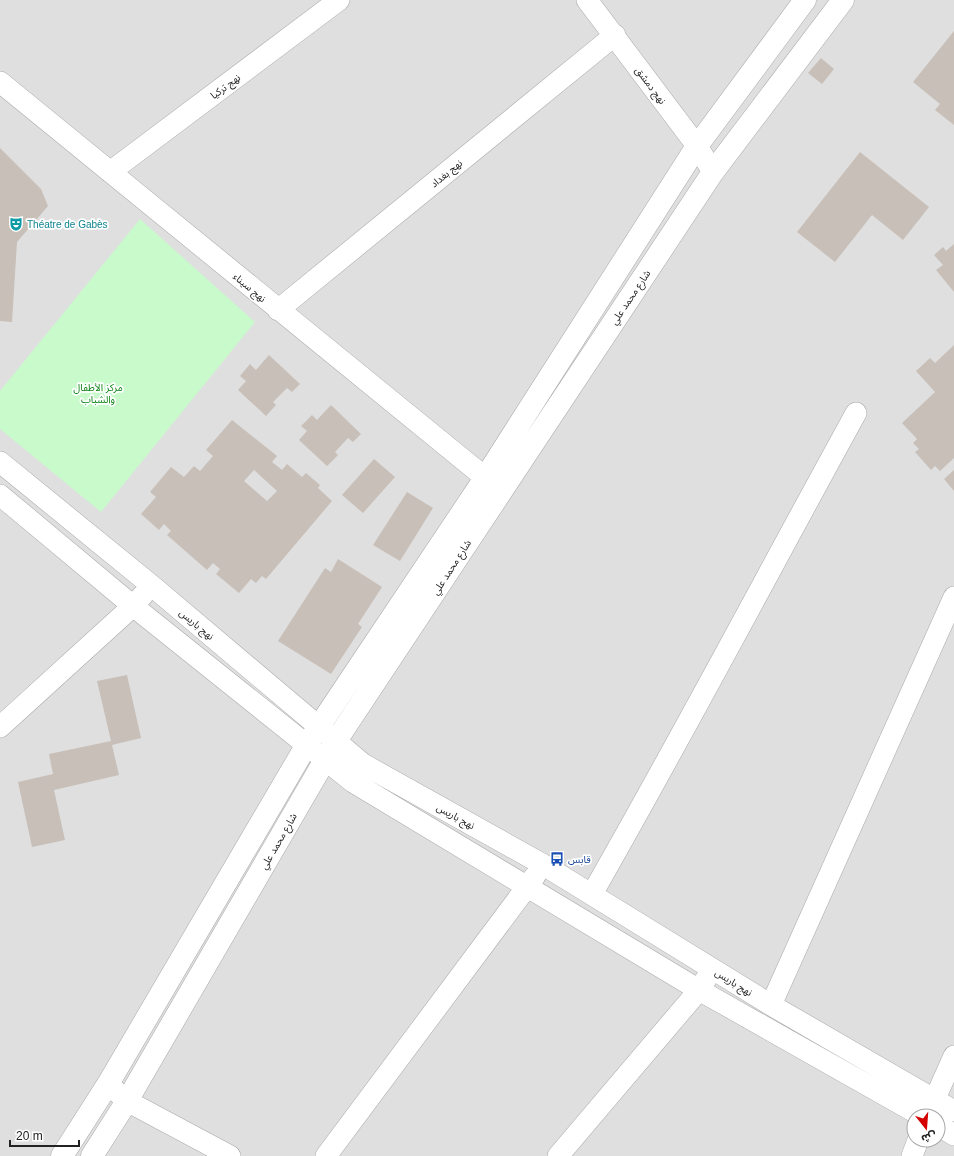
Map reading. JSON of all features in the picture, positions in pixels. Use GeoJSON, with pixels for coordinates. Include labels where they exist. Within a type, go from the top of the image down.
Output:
{"type":"FeatureCollection","features":[{"type":"Feature","properties":{"kind":"street","name":"نهج تركيا"},"geometry":{"type":"LineString","coordinates":[[110,172],[339,0]]}},
{"type":"Feature","properties":{"kind":"street","name":"نهج دمشق"},"geometry":{"type":"LineString","coordinates":[[587,0],[615,35],[697,146],[713,172]]}},
{"type":"Feature","properties":{"kind":"street","name":"شارع محمد علي"},"geometry":{"type":"LineString","coordinates":[[92,1156],[127,1101],[324,760],[697,146],[805,0]]}},
{"type":"Feature","properties":{"kind":"street","name":"شارع محمد علي"},"geometry":{"type":"LineString","coordinates":[[62,1156],[108,1084],[306,746],[713,172],[843,0]]}},
{"type":"Feature","properties":{"kind":"street","name":"نهج بغداد"},"geometry":{"type":"LineString","coordinates":[[278,310],[615,35]]}},
{"type":"Feature","properties":{"kind":"street","name":"نهج سيناء"},"geometry":{"type":"LineString","coordinates":[[0,82],[493,484]]}},
{"type":"Feature","properties":{"kind":"street"},"geometry":{"type":"LineString","coordinates":[[592,894],[657,781],[726,649],[856,413]]}},
{"type":"Feature","properties":{"kind":"street","name":"نهج باريس"},"geometry":{"type":"LineString","coordinates":[[0,462],[151,585],[363,764],[542,864],[592,894],[713,968],[931,1108]]}},
{"type":"Feature","properties":{"kind":"street"},"geometry":{"type":"LineString","coordinates":[[0,495],[306,746],[353,782],[700,990],[908,1108]]}},
{"type":"Feature","properties":{"kind":"street"},"geometry":{"type":"LineString","coordinates":[[0,727],[134,606],[151,585]]}},
{"type":"Feature","properties":{"kind":"street"},"geometry":{"type":"LineString","coordinates":[[771,1005],[954,597]]}},
{"type":"Feature","properties":{"kind":"street"},"geometry":{"type":"LineString","coordinates":[[326,1156],[527,887],[542,864]]}},
{"type":"Feature","properties":{"kind":"street"},"geometry":{"type":"LineString","coordinates":[[558,1156],[700,990],[713,968]]}},
{"type":"Feature","properties":{"kind":"street"},"geometry":{"type":"LineString","coordinates":[[931,1108],[954,1056]]}},
{"type":"Feature","properties":{"kind":"street"},"geometry":{"type":"LineString","coordinates":[[108,1084],[127,1101],[230,1156]]}},
{"type":"Feature","properties":{"kind":"shaded area"},"geometry":{"type":"Polygon","coordinates":[[[0,0],[954,0],[954,1156],[0,1156],[0,0]]]}},
{"type":"Feature","properties":{"kind":"green space","name":"مركز الأطفال والشباب"},"geometry":{"type":"Polygon","coordinates":[[[140,219],[255,322],[101,512],[0,429],[0,391],[140,219]]]}},
{"type":"Feature","properties":{"kind":"building"},"geometry":{"type":"Polygon","coordinates":[[[954,31],[954,125],[935,110],[940,104],[913,82],[954,31]]]}},
{"type":"Feature","properties":{"kind":"building"},"geometry":{"type":"Polygon","coordinates":[[[821,58],[834,69],[822,84],[808,73],[821,58]]]}},
{"type":"Feature","properties":{"kind":"building","name":"Théatre de Gabès"},"geometry":{"type":"Polygon","coordinates":[[[0,148],[41,189],[48,206],[17,242],[12,322],[0,321],[0,148]]]}},
{"type":"Feature","properties":{"kind":"building"},"geometry":{"type":"Polygon","coordinates":[[[860,152],[929,207],[903,240],[872,215],[835,262],[797,232],[860,152]]]}},
{"type":"Feature","properties":{"kind":"building"},"geometry":{"type":"Polygon","coordinates":[[[954,244],[954,292],[936,270],[943,265],[934,255],[943,247],[946,251],[954,244]]]}},
{"type":"Feature","properties":{"kind":"building"},"geometry":{"type":"Polygon","coordinates":[[[954,345],[954,458],[940,471],[935,466],[931,470],[915,452],[919,449],[913,443],[917,439],[902,423],[935,392],[916,371],[930,358],[935,363],[954,345]]]}},
{"type":"Feature","properties":{"kind":"building"},"geometry":{"type":"Polygon","coordinates":[[[269,355],[300,384],[292,392],[287,388],[273,402],[276,405],[266,416],[238,390],[246,381],[240,376],[250,364],[256,370],[269,355]]]}},
{"type":"Feature","properties":{"kind":"building"},"geometry":{"type":"Polygon","coordinates":[[[331,405],[361,434],[353,442],[348,438],[335,452],[338,455],[327,466],[299,440],[307,431],[301,426],[312,415],[317,420],[331,405]]]}},
{"type":"Feature","properties":{"kind":"building"},"geometry":{"type":"Polygon","coordinates":[[[232,420],[277,456],[272,462],[282,470],[287,464],[302,477],[306,473],[320,485],[318,488],[332,501],[266,579],[262,576],[256,583],[251,579],[239,593],[216,574],[220,569],[213,563],[207,570],[167,535],[171,531],[164,524],[159,530],[141,514],[156,497],[150,492],[171,467],[184,477],[194,466],[200,471],[213,456],[206,450],[232,420]],[[254,470],[244,481],[267,501],[277,491],[254,470]]]}},
{"type":"Feature","properties":{"kind":"building"},"geometry":{"type":"Polygon","coordinates":[[[374,459],[395,477],[363,513],[342,495],[374,459]]]}},
{"type":"Feature","properties":{"kind":"building"},"geometry":{"type":"Polygon","coordinates":[[[954,470],[954,491],[944,479],[954,470]]]}},
{"type":"Feature","properties":{"kind":"building"},"geometry":{"type":"Polygon","coordinates":[[[407,492],[433,508],[400,561],[373,545],[407,492]]]}},
{"type":"Feature","properties":{"kind":"building"},"geometry":{"type":"Polygon","coordinates":[[[338,559],[382,587],[358,624],[362,627],[331,674],[278,641],[325,568],[331,572],[338,559]]]}},
{"type":"Feature","properties":{"kind":"building"},"geometry":{"type":"Polygon","coordinates":[[[127,675],[141,738],[112,745],[119,775],[54,790],[65,840],[32,847],[18,782],[53,774],[49,754],[111,741],[97,681],[127,675]]]}},
{"type":"Feature","properties":{"kind":"place","name":"Théatre de Gabès"},"geometry":{"type":"Point","coordinates":[16,224]}},
{"type":"Feature","properties":{"kind":"place","name":"قابس"},"geometry":{"type":"Point","coordinates":[557,859]}}]}
